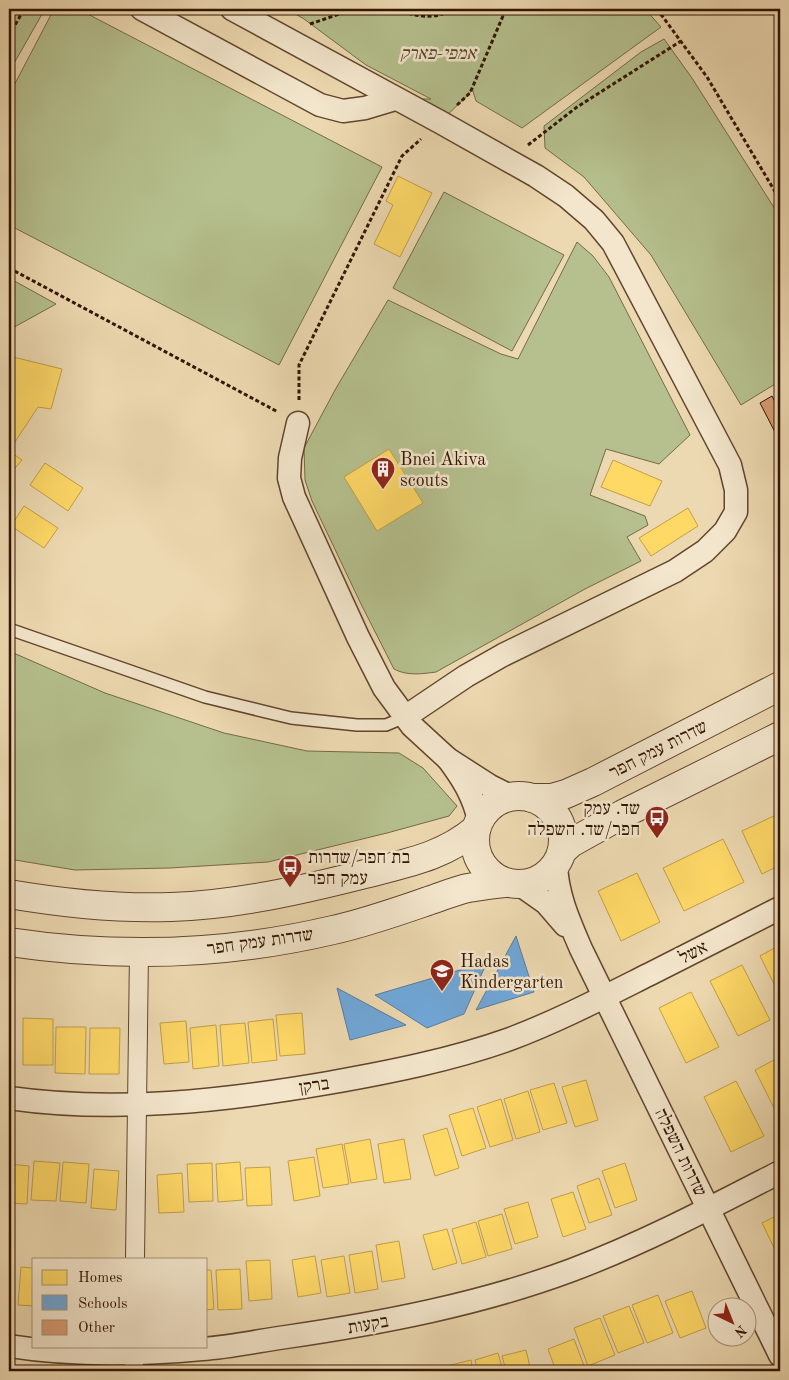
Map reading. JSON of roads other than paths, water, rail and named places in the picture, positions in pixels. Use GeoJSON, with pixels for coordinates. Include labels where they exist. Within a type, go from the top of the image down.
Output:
{"type":"FeatureCollection","features":[{"type":"Feature","properties":{"kind":"street"},"geometry":{"type":"LineString","coordinates":[[232,9],[509,161],[566,196],[594,220],[613,243],[730,465],[736,490],[736,512],[725,531],[705,551],[675,570],[503,655],[466,676],[405,717]]}},
{"type":"Feature","properties":{"kind":"street"},"geometry":{"type":"LineString","coordinates":[[145,10],[320,105],[343,110],[365,108],[395,99]]}},
{"type":"Feature","properties":{"kind":"street"},"geometry":{"type":"LineString","coordinates":[[298,423],[290,458],[289,478],[294,497],[358,637],[384,688],[405,717],[448,759],[462,778],[473,798],[478,825],[474,842],[477,855],[483,867],[492,876],[512,883],[533,882],[545,875],[571,843],[623,814],[780,736]]}},
{"type":"Feature","properties":{"kind":"street","name":"שדרות עמק חפר"},"geometry":{"type":"LineString","coordinates":[[522,797],[552,798],[566,794],[780,686]]}},
{"type":"Feature","properties":{"kind":"street"},"geometry":{"type":"LineString","coordinates":[[448,759],[490,786],[544,803],[560,823],[563,836],[559,858]]}},
{"type":"Feature","properties":{"kind":"street"},"geometry":{"type":"LineString","coordinates":[[9,896],[112,906],[170,907],[216,904],[259,897],[344,879],[431,856],[454,845],[478,825],[490,807],[502,800],[522,797]]}},
{"type":"Feature","properties":{"kind":"street","name":"שדרות השפלה"},"geometry":{"type":"LineString","coordinates":[[559,858],[556,881],[564,910],[581,949],[780,1355]]}},
{"type":"Feature","properties":{"kind":"street","name":"שדרות עמק חפר"},"geometry":{"type":"LineString","coordinates":[[9,942],[90,950],[139,952],[227,948],[284,941],[371,920],[467,888],[512,883]]}},
{"type":"Feature","properties":{"kind":"street","name":"שדרות השפלה"},"geometry":{"type":"LineString","coordinates":[[512,883],[535,894],[553,910],[560,917],[581,949]]}},
{"type":"Feature","properties":{"kind":"street","name":"אשל"},"geometry":{"type":"LineString","coordinates":[[605,997],[780,908]]}},
{"type":"Feature","properties":{"kind":"street"},"geometry":{"type":"LineString","coordinates":[[135,1258],[139,952]]}},
{"type":"Feature","properties":{"kind":"street","name":"ברקן"},"geometry":{"type":"LineString","coordinates":[[9,1098],[37,1102],[91,1105],[197,1102],[253,1095],[393,1072],[459,1056],[510,1038],[558,1019],[605,997]]}},
{"type":"Feature","properties":{"kind":"street"},"geometry":{"type":"LineString","coordinates":[[709,1209],[780,1172]]}},
{"type":"Feature","properties":{"kind":"street","name":"בקעות"},"geometry":{"type":"LineString","coordinates":[[9,1346],[134,1357],[316,1333],[395,1319],[501,1293],[580,1267],[638,1243],[709,1209]]}},
{"type":"Feature","properties":{"kind":"lane"},"geometry":{"type":"LineString","coordinates":[[9,629],[205,696],[291,718],[357,725],[386,725],[405,717]]}},
{"type":"Feature","properties":{"kind":"place","name":"Bnei Akiva scouts"},"geometry":{"type":"Point","coordinates":[383,490]}},
{"type":"Feature","properties":{"kind":"place","name":"שד. עמק חפר/שד. השפלה"},"geometry":{"type":"Point","coordinates":[657,839]}},
{"type":"Feature","properties":{"kind":"place","name":"בת חפר/שדרות עמק חפר"},"geometry":{"type":"Point","coordinates":[290,888]}},
{"type":"Feature","properties":{"kind":"place","name":"Hadas Kindergarten"},"geometry":{"type":"Point","coordinates":[442,992]}},
{"type":"Feature","properties":{"kind":"park label","name":"אמפי-פארק"},"geometry":{"type":"Point","coordinates":[438,53]}}]}
